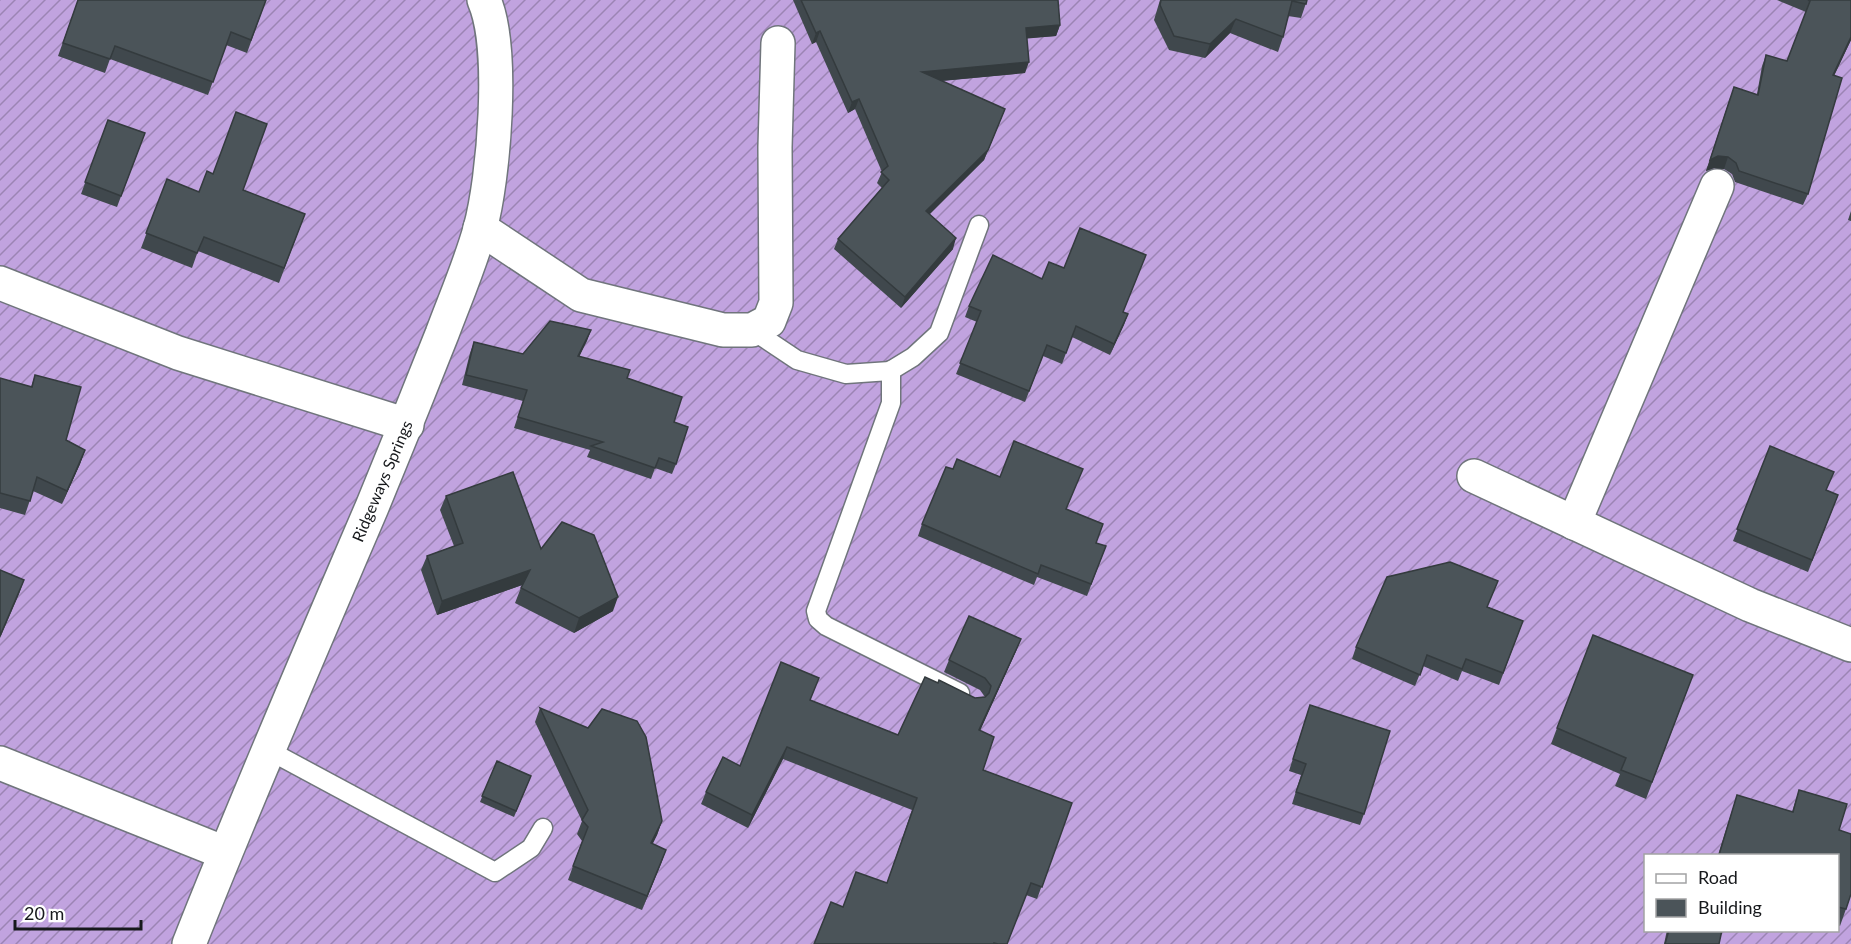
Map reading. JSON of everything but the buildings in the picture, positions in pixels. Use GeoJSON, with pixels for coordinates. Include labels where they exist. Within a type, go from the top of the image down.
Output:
{"type":"FeatureCollection","features":[{"type":"Feature","properties":{"kind":"street","name":"Ridgeways Springs"},"geometry":{"type":"LineString","coordinates":[[189,944],[268,750],[407,425],[480,228],[488,190],[493,138],[494,54],[489,11],[484,0]]}},
{"type":"Feature","properties":{"kind":"street"},"geometry":{"type":"LineString","coordinates":[[480,228],[581,295],[723,330],[752,330],[769,321],[776,303],[774,147],[778,43]]}},
{"type":"Feature","properties":{"kind":"street"},"geometry":{"type":"LineString","coordinates":[[1574,523],[1717,186]]}},
{"type":"Feature","properties":{"kind":"street"},"geometry":{"type":"LineString","coordinates":[[0,283],[178,353],[407,425]]}},
{"type":"Feature","properties":{"kind":"street"},"geometry":{"type":"LineString","coordinates":[[1474,476],[1750,605],[1851,645]]}},
{"type":"Feature","properties":{"kind":"street"},"geometry":{"type":"LineString","coordinates":[[0,763],[225,853]]}},
{"type":"Feature","properties":{"kind":"lane"},"geometry":{"type":"LineString","coordinates":[[752,330],[797,360],[846,374],[891,370],[913,357],[939,333],[979,225]]}},
{"type":"Feature","properties":{"kind":"lane"},"geometry":{"type":"LineString","coordinates":[[891,370],[891,403],[816,611],[818,619],[826,627],[975,700]]}},
{"type":"Feature","properties":{"kind":"lane"},"geometry":{"type":"LineString","coordinates":[[268,750],[495,872],[531,848],[543,828]]}},
{"type":"Feature","properties":{"kind":"shaded area"},"geometry":{"type":"Polygon","coordinates":[[[0,0],[1851,0],[1851,944],[0,944],[0,0]]]}}]}
